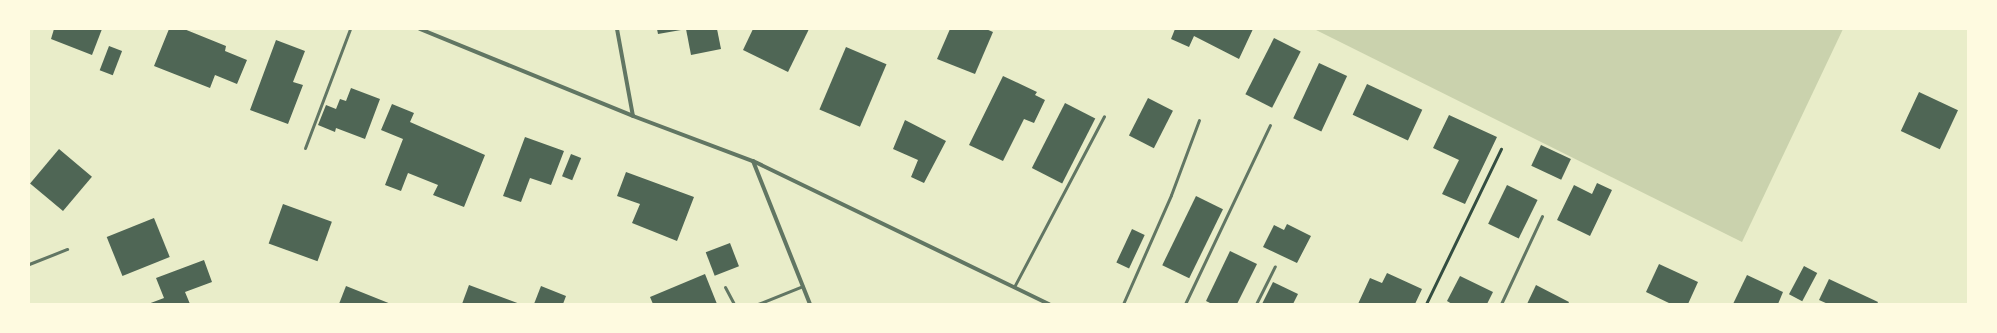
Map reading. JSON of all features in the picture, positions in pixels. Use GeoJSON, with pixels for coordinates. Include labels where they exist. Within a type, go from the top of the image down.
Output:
{"type":"FeatureCollection","features":[{"type":"Feature","properties":{"kind":"street"},"geometry":{"type":"LineString","coordinates":[[420,29],[633,116],[753,161],[1049,304]]}},
{"type":"Feature","properties":{"kind":"street"},"geometry":{"type":"LineString","coordinates":[[617,29],[633,116]]}},
{"type":"Feature","properties":{"kind":"street"},"geometry":{"type":"LineString","coordinates":[[753,161],[810,304]]}},
{"type":"Feature","properties":{"kind":"lane"},"geometry":{"type":"LineString","coordinates":[[305,148],[350,29]]}},
{"type":"Feature","properties":{"kind":"lane"},"geometry":{"type":"LineString","coordinates":[[1014,287],[1104,116]]}},
{"type":"Feature","properties":{"kind":"lane"},"geometry":{"type":"LineString","coordinates":[[1123,304],[1171,195],[1199,120]]}},
{"type":"Feature","properties":{"kind":"lane"},"geometry":{"type":"LineString","coordinates":[[1184,304],[1270,125]]}},
{"type":"Feature","properties":{"kind":"lane"},"geometry":{"type":"LineString","coordinates":[[1501,304],[1542,216]]}},
{"type":"Feature","properties":{"kind":"lane"},"geometry":{"type":"LineString","coordinates":[[29,264],[67,249]]}},
{"type":"Feature","properties":{"kind":"lane"},"geometry":{"type":"LineString","coordinates":[[1256,304],[1275,266]]}},
{"type":"Feature","properties":{"kind":"lane"},"geometry":{"type":"LineString","coordinates":[[758,304],[803,286]]}},
{"type":"Feature","properties":{"kind":"lane"},"geometry":{"type":"LineString","coordinates":[[725,287],[734,304]]}},
{"type":"Feature","properties":{"kind":"path"},"geometry":{"type":"LineString","coordinates":[[1426,304],[1501,149]]}},
{"type":"Feature","properties":{"kind":"green space"},"geometry":{"type":"Polygon","coordinates":[[[1314,29],[1843,29],[1742,242],[1314,29]]]}},
{"type":"Feature","properties":{"kind":"building"},"geometry":{"type":"Polygon","coordinates":[[[54,29],[102,29],[92,55],[51,39],[54,29]]]}},
{"type":"Feature","properties":{"kind":"building"},"geometry":{"type":"Polygon","coordinates":[[[169,29],[184,29],[226,46],[225,51],[247,60],[237,84],[215,75],[210,88],[154,66],[169,29]]]}},
{"type":"Feature","properties":{"kind":"building"},"geometry":{"type":"Polygon","coordinates":[[[657,29],[681,29],[681,30],[658,34],[657,29]]]}},
{"type":"Feature","properties":{"kind":"building"},"geometry":{"type":"Polygon","coordinates":[[[686,29],[717,29],[721,49],[691,55],[686,29]]]}},
{"type":"Feature","properties":{"kind":"building"},"geometry":{"type":"Polygon","coordinates":[[[753,29],[809,29],[788,72],[743,50],[753,29]]]}},
{"type":"Feature","properties":{"kind":"building"},"geometry":{"type":"Polygon","coordinates":[[[950,29],[986,29],[993,32],[975,74],[937,59],[950,29]]]}},
{"type":"Feature","properties":{"kind":"building"},"geometry":{"type":"Polygon","coordinates":[[[1175,29],[1253,29],[1239,59],[1194,36],[1189,47],[1171,39],[1175,29]]]}},
{"type":"Feature","properties":{"kind":"building"},"geometry":{"type":"Polygon","coordinates":[[[1274,38],[1301,52],[1272,108],[1245,94],[1274,38]]]}},
{"type":"Feature","properties":{"kind":"building"},"geometry":{"type":"Polygon","coordinates":[[[276,40],[305,51],[293,82],[303,85],[288,124],[250,110],[276,40]]]}},
{"type":"Feature","properties":{"kind":"building"},"geometry":{"type":"Polygon","coordinates":[[[109,46],[122,51],[113,75],[100,70],[109,46]]]}},
{"type":"Feature","properties":{"kind":"building"},"geometry":{"type":"Polygon","coordinates":[[[846,47],[887,64],[860,127],[819,110],[846,47]]]}},
{"type":"Feature","properties":{"kind":"building"},"geometry":{"type":"Polygon","coordinates":[[[1319,63],[1347,76],[1321,131],[1293,118],[1319,63]]]}},
{"type":"Feature","properties":{"kind":"building"},"geometry":{"type":"Polygon","coordinates":[[[1003,76],[1037,92],[1035,95],[1045,100],[1034,123],[1024,119],[1003,161],[969,145],[1003,76]]]}},
{"type":"Feature","properties":{"kind":"building"},"geometry":{"type":"Polygon","coordinates":[[[1367,84],[1422,110],[1408,141],[1353,115],[1367,84]]]}},
{"type":"Feature","properties":{"kind":"building"},"geometry":{"type":"Polygon","coordinates":[[[351,88],[380,99],[365,139],[336,128],[335,132],[318,125],[326,105],[336,109],[340,99],[346,101],[351,88]]]}},
{"type":"Feature","properties":{"kind":"building"},"geometry":{"type":"Polygon","coordinates":[[[1919,92],[1958,110],[1940,149],[1901,131],[1919,92]]]}},
{"type":"Feature","properties":{"kind":"building"},"geometry":{"type":"Polygon","coordinates":[[[1148,98],[1173,111],[1154,148],[1129,135],[1148,98]]]}},
{"type":"Feature","properties":{"kind":"building"},"geometry":{"type":"Polygon","coordinates":[[[1065,103],[1095,118],[1062,183],[1032,168],[1065,103]]]}},
{"type":"Feature","properties":{"kind":"building"},"geometry":{"type":"Polygon","coordinates":[[[392,104],[414,113],[410,122],[485,155],[464,207],[433,195],[438,185],[408,173],[401,191],[385,185],[403,139],[381,130],[392,104]]]}},
{"type":"Feature","properties":{"kind":"building"},"geometry":{"type":"Polygon","coordinates":[[[1449,115],[1497,137],[1465,204],[1442,194],[1459,160],[1433,148],[1449,115]]]}},
{"type":"Feature","properties":{"kind":"building"},"geometry":{"type":"Polygon","coordinates":[[[905,120],[946,141],[924,183],[911,177],[918,160],[893,149],[905,120]]]}},
{"type":"Feature","properties":{"kind":"building"},"geometry":{"type":"Polygon","coordinates":[[[525,137],[564,151],[551,185],[530,178],[521,202],[503,196],[525,137]]]}},
{"type":"Feature","properties":{"kind":"building"},"geometry":{"type":"Polygon","coordinates":[[[1541,145],[1571,159],[1561,180],[1531,166],[1541,145]]]}},
{"type":"Feature","properties":{"kind":"building"},"geometry":{"type":"Polygon","coordinates":[[[59,149],[92,177],[63,211],[30,183],[59,149]]]}},
{"type":"Feature","properties":{"kind":"building"},"geometry":{"type":"Polygon","coordinates":[[[571,154],[581,158],[572,180],[562,176],[571,154]]]}},
{"type":"Feature","properties":{"kind":"building"},"geometry":{"type":"Polygon","coordinates":[[[626,172],[694,197],[677,241],[632,223],[640,204],[617,196],[626,172]]]}},
{"type":"Feature","properties":{"kind":"building"},"geometry":{"type":"Polygon","coordinates":[[[1597,183],[1612,190],[1590,236],[1557,220],[1574,185],[1592,194],[1597,183]]]}},
{"type":"Feature","properties":{"kind":"building"},"geometry":{"type":"Polygon","coordinates":[[[1507,185],[1538,200],[1519,239],[1488,224],[1507,185]]]}},
{"type":"Feature","properties":{"kind":"building"},"geometry":{"type":"Polygon","coordinates":[[[1196,196],[1223,209],[1189,278],[1162,265],[1196,196]]]}},
{"type":"Feature","properties":{"kind":"building"},"geometry":{"type":"Polygon","coordinates":[[[283,204],[332,222],[317,261],[269,243],[283,204]]]}},
{"type":"Feature","properties":{"kind":"building"},"geometry":{"type":"Polygon","coordinates":[[[154,218],[170,257],[122,276],[107,237],[154,218]]]}},
{"type":"Feature","properties":{"kind":"building"},"geometry":{"type":"Polygon","coordinates":[[[1287,224],[1311,236],[1297,263],[1263,247],[1274,225],[1284,230],[1287,224]]]}},
{"type":"Feature","properties":{"kind":"building"},"geometry":{"type":"Polygon","coordinates":[[[1132,229],[1145,235],[1129,268],[1116,263],[1132,229]]]}},
{"type":"Feature","properties":{"kind":"building"},"geometry":{"type":"Polygon","coordinates":[[[730,243],[739,266],[715,276],[706,252],[730,243]]]}},
{"type":"Feature","properties":{"kind":"building"},"geometry":{"type":"Polygon","coordinates":[[[1230,251],[1257,264],[1237,304],[1212,304],[1206,301],[1230,251]]]}},
{"type":"Feature","properties":{"kind":"building"},"geometry":{"type":"Polygon","coordinates":[[[204,260],[212,282],[185,292],[190,304],[148,304],[164,298],[156,278],[204,260]]]}},
{"type":"Feature","properties":{"kind":"building"},"geometry":{"type":"Polygon","coordinates":[[[1659,264],[1698,282],[1688,304],[1671,304],[1646,292],[1659,264]]]}},
{"type":"Feature","properties":{"kind":"building"},"geometry":{"type":"Polygon","coordinates":[[[1804,266],[1817,273],[1802,301],[1789,294],[1804,266]]]}},
{"type":"Feature","properties":{"kind":"building"},"geometry":{"type":"Polygon","coordinates":[[[1387,273],[1422,289],[1415,304],[1358,304],[1370,278],[1382,283],[1387,273]]]}},
{"type":"Feature","properties":{"kind":"building"},"geometry":{"type":"Polygon","coordinates":[[[705,274],[717,304],[653,304],[650,297],[705,274]]]}},
{"type":"Feature","properties":{"kind":"building"},"geometry":{"type":"Polygon","coordinates":[[[1747,275],[1783,292],[1778,304],[1733,304],[1747,275]]]}},
{"type":"Feature","properties":{"kind":"building"},"geometry":{"type":"Polygon","coordinates":[[[1460,276],[1493,292],[1487,304],[1452,304],[1447,301],[1460,276]]]}},
{"type":"Feature","properties":{"kind":"building"},"geometry":{"type":"Polygon","coordinates":[[[1829,279],[1878,302],[1877,304],[1828,304],[1819,300],[1829,279]]]}},
{"type":"Feature","properties":{"kind":"building"},"geometry":{"type":"Polygon","coordinates":[[[1273,282],[1298,294],[1293,304],[1262,304],[1273,282]]]}},
{"type":"Feature","properties":{"kind":"building"},"geometry":{"type":"Polygon","coordinates":[[[469,285],[520,304],[462,304],[469,285]]]}},
{"type":"Feature","properties":{"kind":"building"},"geometry":{"type":"Polygon","coordinates":[[[1536,285],[1569,302],[1568,304],[1527,304],[1536,285]]]}},
{"type":"Feature","properties":{"kind":"building"},"geometry":{"type":"Polygon","coordinates":[[[346,286],[391,304],[339,304],[346,286]]]}},
{"type":"Feature","properties":{"kind":"building"},"geometry":{"type":"Polygon","coordinates":[[[541,286],[566,296],[563,304],[534,304],[541,286]]]}}]}
